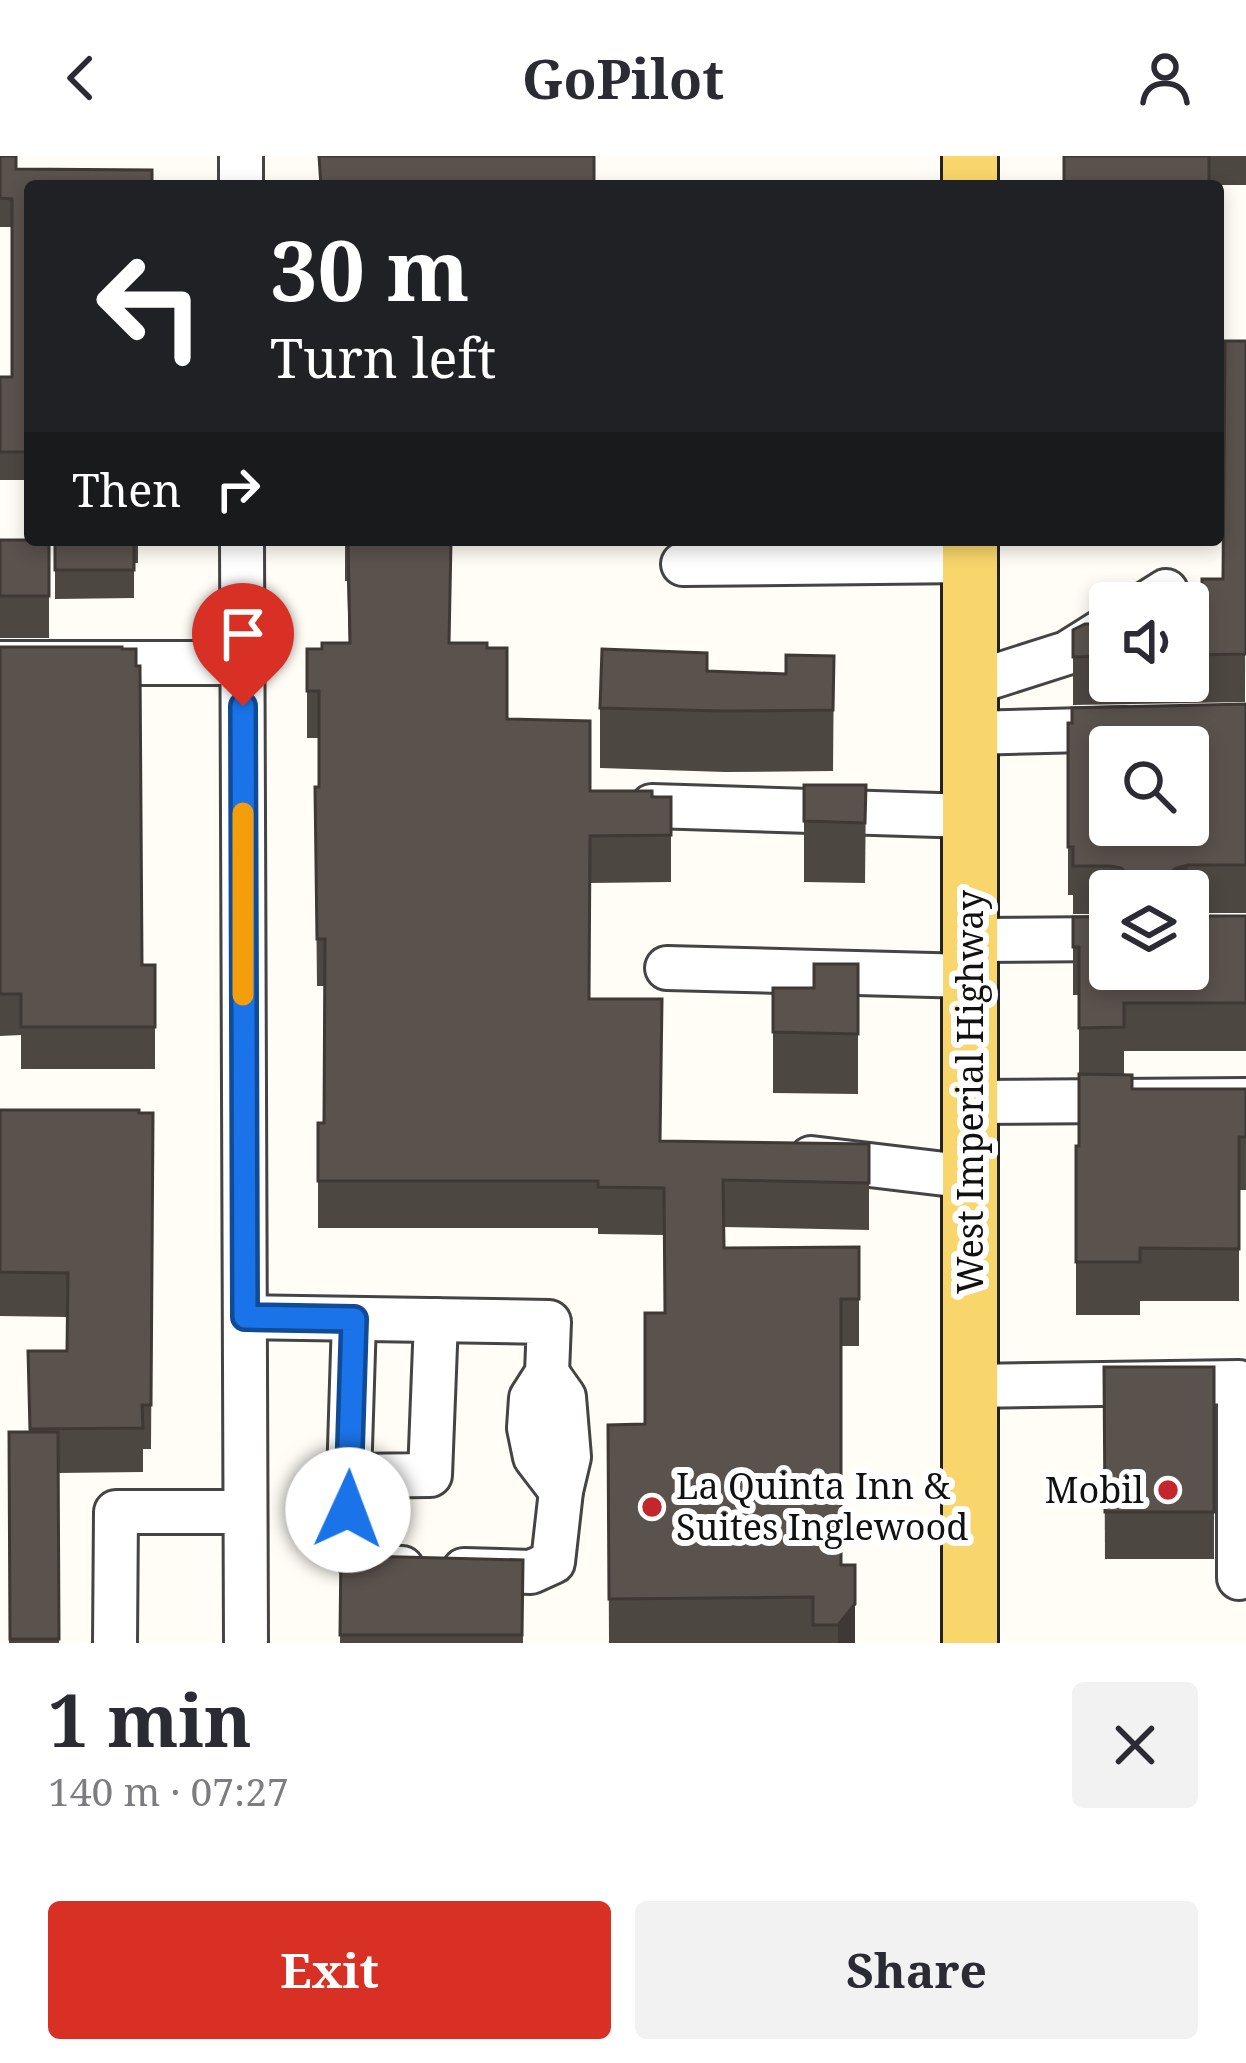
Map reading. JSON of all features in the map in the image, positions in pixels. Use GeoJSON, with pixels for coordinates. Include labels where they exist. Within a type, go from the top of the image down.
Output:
{"type":"FeatureCollection","features":[{"type":"Feature","properties":{"kind":"main road","name":"West Imperial Highway"},"geometry":{"type":"LineString","coordinates":[[970,550],[970,1643]]}},
{"type":"Feature","properties":{"kind":"street"},"geometry":{"type":"LineString","coordinates":[[242,546],[245,1643]]}},
{"type":"Feature","properties":{"kind":"street"},"geometry":{"type":"LineString","coordinates":[[683,564],[970,550]]}},
{"type":"Feature","properties":{"kind":"street"},"geometry":{"type":"LineString","coordinates":[[970,709],[1089,639]]}},
{"type":"Feature","properties":{"kind":"street"},"geometry":{"type":"LineString","coordinates":[[0,663],[242,663]]}},
{"type":"Feature","properties":{"kind":"street"},"geometry":{"type":"LineString","coordinates":[[970,709],[1133,726]]}},
{"type":"Feature","properties":{"kind":"street"},"geometry":{"type":"LineString","coordinates":[[652,806],[970,816]]}},
{"type":"Feature","properties":{"kind":"street"},"geometry":{"type":"LineString","coordinates":[[667,968],[970,958],[1089,942]]}},
{"type":"Feature","properties":{"kind":"street"},"geometry":{"type":"LineString","coordinates":[[970,1102],[1246,1100]]}},
{"type":"Feature","properties":{"kind":"street"},"geometry":{"type":"LineString","coordinates":[[764,1153],[970,1177]]}},
{"type":"Feature","properties":{"kind":"street"},"geometry":{"type":"LineString","coordinates":[[245,1317],[549,1322],[548,1373],[530,1398],[529,1429],[535,1457],[561,1491],[554,1562],[530,1572],[364,1567],[347,1543],[354,1319]]}},
{"type":"Feature","properties":{"kind":"street"},"geometry":{"type":"LineString","coordinates":[[349,1476],[430,1475],[436,1320]]}},
{"type":"Feature","properties":{"kind":"street"},"geometry":{"type":"LineString","coordinates":[[970,1386],[1239,1382],[1239,1578]]}},
{"type":"Feature","properties":{"kind":"street"},"geometry":{"type":"LineString","coordinates":[[115,1643],[116,1512],[245,1512]]}},
{"type":"Feature","properties":{"kind":"building"},"geometry":{"type":"Polygon","coordinates":[[[0,156],[16,156],[16,169],[152,170],[152,180],[24,180],[24,452],[0,452],[0,377],[12,377],[12,199],[0,198],[0,156]]]}},
{"type":"Feature","properties":{"kind":"building"},"geometry":{"type":"Polygon","coordinates":[[[319,156],[594,156],[594,180],[321,180],[319,156]]]}},
{"type":"Feature","properties":{"kind":"building"},"geometry":{"type":"Polygon","coordinates":[[[1064,156],[1209,156],[1209,180],[1064,180],[1064,156]]]}},
{"type":"Feature","properties":{"kind":"building"},"geometry":{"type":"Polygon","coordinates":[[[1225,341],[1246,341],[1246,654],[1209,655],[1209,582],[1202,579],[1223,579],[1225,341]]]}},
{"type":"Feature","properties":{"kind":"building"},"geometry":{"type":"Polygon","coordinates":[[[0,540],[49,546],[49,596],[0,596],[0,540]]]}},
{"type":"Feature","properties":{"kind":"building"},"geometry":{"type":"Polygon","coordinates":[[[55,546],[134,546],[134,570],[55,570],[55,546]]]}},
{"type":"Feature","properties":{"kind":"building"},"geometry":{"type":"Polygon","coordinates":[[[348,546],[451,546],[449,643],[507,648],[507,719],[590,721],[590,791],[652,791],[652,797],[671,797],[671,835],[590,836],[589,999],[662,999],[660,1141],[869,1144],[869,1183],[723,1180],[724,1248],[859,1247],[859,1299],[841,1299],[841,1565],[855,1565],[855,1604],[838,1625],[813,1625],[813,1597],[609,1599],[608,1425],[645,1424],[645,1313],[665,1313],[664,1188],[598,1187],[598,1181],[318,1181],[318,1123],[324,1123],[325,939],[317,939],[319,691],[307,691],[307,649],[322,649],[322,643],[350,643],[348,546]]]}},
{"type":"Feature","properties":{"kind":"building"},"geometry":{"type":"Polygon","coordinates":[[[1089,624],[1089,657],[1073,657],[1073,630],[1089,624]]]}},
{"type":"Feature","properties":{"kind":"building"},"geometry":{"type":"Polygon","coordinates":[[[0,647],[136,649],[136,666],[140,666],[142,965],[155,965],[155,1027],[21,1027],[21,994],[0,994],[0,647]]]}},
{"type":"Feature","properties":{"kind":"building"},"geometry":{"type":"Polygon","coordinates":[[[602,649],[707,653],[707,671],[786,674],[786,655],[834,656],[833,710],[600,708],[602,649]]]}},
{"type":"Feature","properties":{"kind":"building"},"geometry":{"type":"Polygon","coordinates":[[[1246,704],[1246,865],[1188,865],[1174,870],[1073,866],[1073,847],[1068,847],[1068,723],[1072,723],[1072,708],[1246,704]]]}},
{"type":"Feature","properties":{"kind":"building"},"geometry":{"type":"Polygon","coordinates":[[[804,785],[866,785],[865,823],[804,821],[804,785]]]}},
{"type":"Feature","properties":{"kind":"building"},"geometry":{"type":"Polygon","coordinates":[[[1209,916],[1246,916],[1246,1003],[1124,1003],[1124,1027],[1079,1028],[1079,947],[1073,947],[1073,917],[1089,917],[1089,990],[1209,990],[1209,916]]]}},
{"type":"Feature","properties":{"kind":"building"},"geometry":{"type":"Polygon","coordinates":[[[814,964],[858,964],[858,1034],[773,1032],[773,988],[814,988],[814,964]]]}},
{"type":"Feature","properties":{"kind":"building"},"geometry":{"type":"Polygon","coordinates":[[[1079,1074],[1132,1075],[1132,1089],[1246,1089],[1246,1137],[1239,1137],[1239,1249],[1140,1248],[1140,1262],[1076,1262],[1079,1074]]]}},
{"type":"Feature","properties":{"kind":"building"},"geometry":{"type":"Polygon","coordinates":[[[0,1110],[153,1113],[151,1405],[142,1405],[143,1428],[30,1429],[28,1351],[67,1351],[68,1273],[0,1272],[0,1110]]]}},
{"type":"Feature","properties":{"kind":"building"},"geometry":{"type":"Polygon","coordinates":[[[1104,1367],[1214,1367],[1214,1512],[1105,1512],[1104,1367]]]}},
{"type":"Feature","properties":{"kind":"building"},"geometry":{"type":"Polygon","coordinates":[[[9,1432],[58,1432],[59,1639],[10,1639],[9,1432]]]}},
{"type":"Feature","properties":{"kind":"building"},"geometry":{"type":"Polygon","coordinates":[[[341,1548],[363,1556],[523,1560],[522,1635],[340,1635],[341,1548]]]}},
{"type":"Feature","properties":{"kind":"slow traffic"},"geometry":{"type":"LineString","coordinates":[[243,813],[243,995]]}},
{"type":"Feature","properties":{"kind":"place","name":"Mobil"},"geometry":{"type":"Point","coordinates":[1168,1490]}},
{"type":"Feature","properties":{"kind":"place","name":"La Quinta Inn & Suites Inglewood"},"geometry":{"type":"Point","coordinates":[652,1507]}},
{"type":"Feature","properties":{"kind":"route"},"geometry":{"type":"LineString","coordinates":[[243,706],[245,1317],[354,1319],[348,1510]]}}]}
